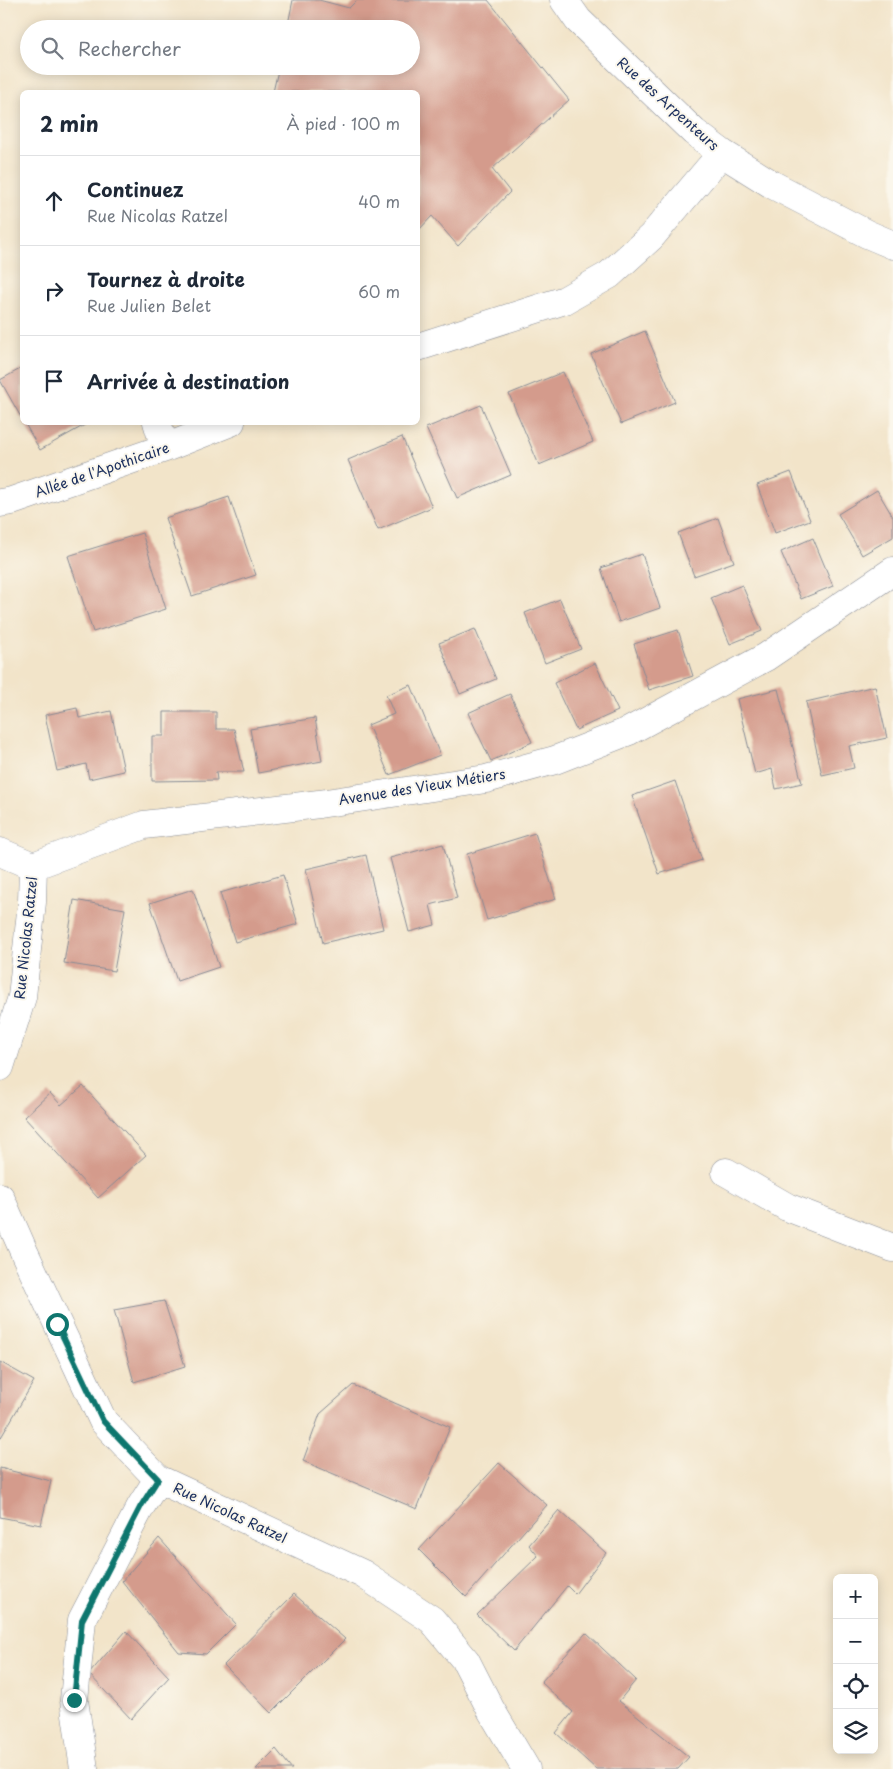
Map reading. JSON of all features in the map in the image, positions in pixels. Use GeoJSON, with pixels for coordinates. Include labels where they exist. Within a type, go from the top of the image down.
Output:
{"type":"FeatureCollection","features":[{"type":"Feature","properties":{"kind":"street","name":"Rue des Arpenteurs"},"geometry":{"type":"LineString","coordinates":[[564,0],[578,20],[694,132],[722,153],[781,189],[859,230],[893,245]]}},
{"type":"Feature","properties":{"kind":"street"},"geometry":{"type":"LineString","coordinates":[[421,339],[566,300],[608,275],[651,237],[722,153]]}},
{"type":"Feature","properties":{"kind":"street"},"geometry":{"type":"LineString","coordinates":[[158,425],[165,448]]}},
{"type":"Feature","properties":{"kind":"street","name":"Allée de l'Apothicaire"},"geometry":{"type":"LineString","coordinates":[[0,503],[21,498],[165,448],[222,425]]}},
{"type":"Feature","properties":{"kind":"street","name":"Avenue des Vieux Métiers"},"geometry":{"type":"LineString","coordinates":[[33,866],[144,825],[319,804],[486,779],[555,760],[629,731],[766,656],[893,571]]}},
{"type":"Feature","properties":{"kind":"street"},"geometry":{"type":"LineString","coordinates":[[0,852],[33,866]]}},
{"type":"Feature","properties":{"kind":"street","name":"Rue Nicolas Ratzel"},"geometry":{"type":"LineString","coordinates":[[0,1067],[22,997],[32,902],[33,866]]}},
{"type":"Feature","properties":{"kind":"street"},"geometry":{"type":"LineString","coordinates":[[726,1172],[787,1207],[893,1248]]}},
{"type":"Feature","properties":{"kind":"street","name":"Rue Nicolas Ratzel"},"geometry":{"type":"LineString","coordinates":[[0,1197],[24,1254],[103,1421],[158,1479],[363,1574],[432,1620],[466,1661],[526,1769]]}},
{"type":"Feature","properties":{"kind":"street"},"geometry":{"type":"LineString","coordinates":[[84,1769],[74,1700],[82,1620],[141,1506],[158,1479]]}},
{"type":"Feature","properties":{"kind":"building"},"geometry":{"type":"Polygon","coordinates":[[[293,0],[319,0],[349,8],[357,0],[488,0],[569,100],[492,169],[510,192],[458,246],[432,216],[420,229],[420,90],[273,90],[277,75],[420,75],[420,20],[289,20],[293,0]]]}},
{"type":"Feature","properties":{"kind":"building"},"geometry":{"type":"Polygon","coordinates":[[[645,331],[675,402],[621,424],[591,354],[645,331]]]}},
{"type":"Feature","properties":{"kind":"building"},"geometry":{"type":"Polygon","coordinates":[[[20,369],[20,415],[0,380],[20,369]]]}},
{"type":"Feature","properties":{"kind":"building"},"geometry":{"type":"Polygon","coordinates":[[[563,372],[593,442],[539,465],[509,394],[563,372]]]}},
{"type":"Feature","properties":{"kind":"building"},"geometry":{"type":"Polygon","coordinates":[[[481,405],[511,475],[457,498],[426,428],[481,405]]]}},
{"type":"Feature","properties":{"kind":"building"},"geometry":{"type":"Polygon","coordinates":[[[26,425],[85,425],[40,450],[26,425]]]}},
{"type":"Feature","properties":{"kind":"building"},"geometry":{"type":"Polygon","coordinates":[[[402,437],[432,507],[378,530],[348,460],[402,437]]]}},
{"type":"Feature","properties":{"kind":"building"},"geometry":{"type":"Polygon","coordinates":[[[791,472],[810,520],[775,533],[757,485],[791,472]]]}},
{"type":"Feature","properties":{"kind":"building"},"geometry":{"type":"Polygon","coordinates":[[[877,490],[893,517],[893,537],[862,555],[838,514],[877,490]]]}},
{"type":"Feature","properties":{"kind":"building"},"geometry":{"type":"Polygon","coordinates":[[[229,497],[256,575],[192,596],[165,518],[229,497]]]}},
{"type":"Feature","properties":{"kind":"building"},"geometry":{"type":"Polygon","coordinates":[[[718,518],[734,562],[694,576],[678,533],[718,518]]]}},
{"type":"Feature","properties":{"kind":"building"},"geometry":{"type":"Polygon","coordinates":[[[142,533],[166,609],[93,632],[68,556],[142,533]]]}},
{"type":"Feature","properties":{"kind":"building"},"geometry":{"type":"Polygon","coordinates":[[[813,538],[833,586],[801,599],[781,552],[813,538]]]}},
{"type":"Feature","properties":{"kind":"building"},"geometry":{"type":"Polygon","coordinates":[[[642,554],[660,608],[619,622],[601,568],[642,554]]]}},
{"type":"Feature","properties":{"kind":"building"},"geometry":{"type":"Polygon","coordinates":[[[742,585],[762,631],[730,644],[711,598],[742,585]]]}},
{"type":"Feature","properties":{"kind":"building"},"geometry":{"type":"Polygon","coordinates":[[[560,599],[581,649],[545,663],[525,613],[560,599]]]}},
{"type":"Feature","properties":{"kind":"building"},"geometry":{"type":"Polygon","coordinates":[[[475,629],[496,679],[460,694],[439,643],[475,629]]]}},
{"type":"Feature","properties":{"kind":"building"},"geometry":{"type":"Polygon","coordinates":[[[678,630],[693,676],[649,690],[634,644],[678,630]]]}},
{"type":"Feature","properties":{"kind":"building"},"geometry":{"type":"Polygon","coordinates":[[[595,663],[618,711],[576,730],[554,683],[595,663]]]}},
{"type":"Feature","properties":{"kind":"building"},"geometry":{"type":"Polygon","coordinates":[[[411,685],[440,755],[389,775],[368,725],[394,714],[386,695],[411,685]]]}},
{"type":"Feature","properties":{"kind":"building"},"geometry":{"type":"Polygon","coordinates":[[[875,686],[887,738],[849,746],[854,768],[822,775],[806,702],[875,686]]]}},
{"type":"Feature","properties":{"kind":"building"},"geometry":{"type":"Polygon","coordinates":[[[778,689],[802,783],[776,789],[772,769],[755,774],[737,699],[778,689]]]}},
{"type":"Feature","properties":{"kind":"building"},"geometry":{"type":"Polygon","coordinates":[[[510,694],[532,742],[491,761],[468,713],[510,694]]]}},
{"type":"Feature","properties":{"kind":"building"},"geometry":{"type":"Polygon","coordinates":[[[77,708],[79,718],[111,711],[124,771],[89,779],[86,764],[57,771],[45,715],[77,708]]]}},
{"type":"Feature","properties":{"kind":"building"},"geometry":{"type":"Polygon","coordinates":[[[164,712],[216,712],[216,729],[234,729],[244,772],[216,772],[217,780],[152,781],[152,736],[164,736],[164,712]]]}},
{"type":"Feature","properties":{"kind":"building"},"geometry":{"type":"Polygon","coordinates":[[[315,718],[322,761],[258,773],[250,729],[315,718]]]}},
{"type":"Feature","properties":{"kind":"building"},"geometry":{"type":"Polygon","coordinates":[[[675,781],[702,860],[659,874],[632,796],[675,781]]]}},
{"type":"Feature","properties":{"kind":"building"},"geometry":{"type":"Polygon","coordinates":[[[535,833],[556,899],[487,920],[467,854],[535,833]]]}},
{"type":"Feature","properties":{"kind":"building"},"geometry":{"type":"Polygon","coordinates":[[[443,844],[457,898],[430,905],[435,925],[409,932],[390,858],[443,844]]]}},
{"type":"Feature","properties":{"kind":"building"},"geometry":{"type":"Polygon","coordinates":[[[366,855],[383,929],[323,943],[306,869],[366,855]]]}},
{"type":"Feature","properties":{"kind":"building"},"geometry":{"type":"Polygon","coordinates":[[[283,875],[298,924],[235,942],[220,893],[283,875]]]}},
{"type":"Feature","properties":{"kind":"building"},"geometry":{"type":"Polygon","coordinates":[[[193,889],[219,967],[177,981],[150,903],[193,889]]]}},
{"type":"Feature","properties":{"kind":"building"},"geometry":{"type":"Polygon","coordinates":[[[74,900],[125,909],[114,971],[64,963],[74,900]]]}},
{"type":"Feature","properties":{"kind":"building"},"geometry":{"type":"Polygon","coordinates":[[[83,1086],[146,1155],[98,1198],[24,1117],[50,1093],[61,1105],[83,1086]]]}},
{"type":"Feature","properties":{"kind":"building"},"geometry":{"type":"Polygon","coordinates":[[[164,1301],[185,1366],[134,1382],[114,1310],[164,1301]]]}},
{"type":"Feature","properties":{"kind":"building"},"geometry":{"type":"Polygon","coordinates":[[[0,1362],[34,1381],[0,1439],[0,1362]]]}},
{"type":"Feature","properties":{"kind":"building"},"geometry":{"type":"Polygon","coordinates":[[[353,1385],[450,1427],[417,1509],[303,1461],[320,1414],[353,1385]]]}},
{"type":"Feature","properties":{"kind":"building"},"geometry":{"type":"Polygon","coordinates":[[[499,1463],[547,1505],[466,1597],[419,1550],[499,1463]]]}},
{"type":"Feature","properties":{"kind":"building"},"geometry":{"type":"Polygon","coordinates":[[[0,1468],[51,1481],[41,1525],[0,1517],[0,1468]]]}},
{"type":"Feature","properties":{"kind":"building"},"geometry":{"type":"Polygon","coordinates":[[[559,1510],[606,1553],[575,1594],[567,1586],[514,1651],[477,1615],[538,1556],[529,1545],[559,1510]]]}},
{"type":"Feature","properties":{"kind":"building"},"geometry":{"type":"Polygon","coordinates":[[[159,1538],[236,1624],[206,1654],[179,1652],[122,1581],[159,1538]]]}},
{"type":"Feature","properties":{"kind":"building"},"geometry":{"type":"Polygon","coordinates":[[[294,1594],[345,1639],[271,1713],[224,1665],[294,1594]]]}},
{"type":"Feature","properties":{"kind":"building"},"geometry":{"type":"Polygon","coordinates":[[[126,1631],[169,1677],[131,1719],[89,1674],[126,1631]]]}},
{"type":"Feature","properties":{"kind":"building"},"geometry":{"type":"Polygon","coordinates":[[[586,1633],[636,1680],[619,1701],[689,1757],[678,1769],[596,1769],[556,1733],[573,1712],[541,1682],[586,1633]]]}},
{"type":"Feature","properties":{"kind":"building"},"geometry":{"type":"Polygon","coordinates":[[[276,1749],[292,1769],[256,1769],[276,1749]]]}},
{"type":"Feature","properties":{"kind":"route"},"geometry":{"type":"LineString","coordinates":[[57,1324],[103,1421],[158,1479],[141,1506],[82,1620],[74,1700]]}}]}
